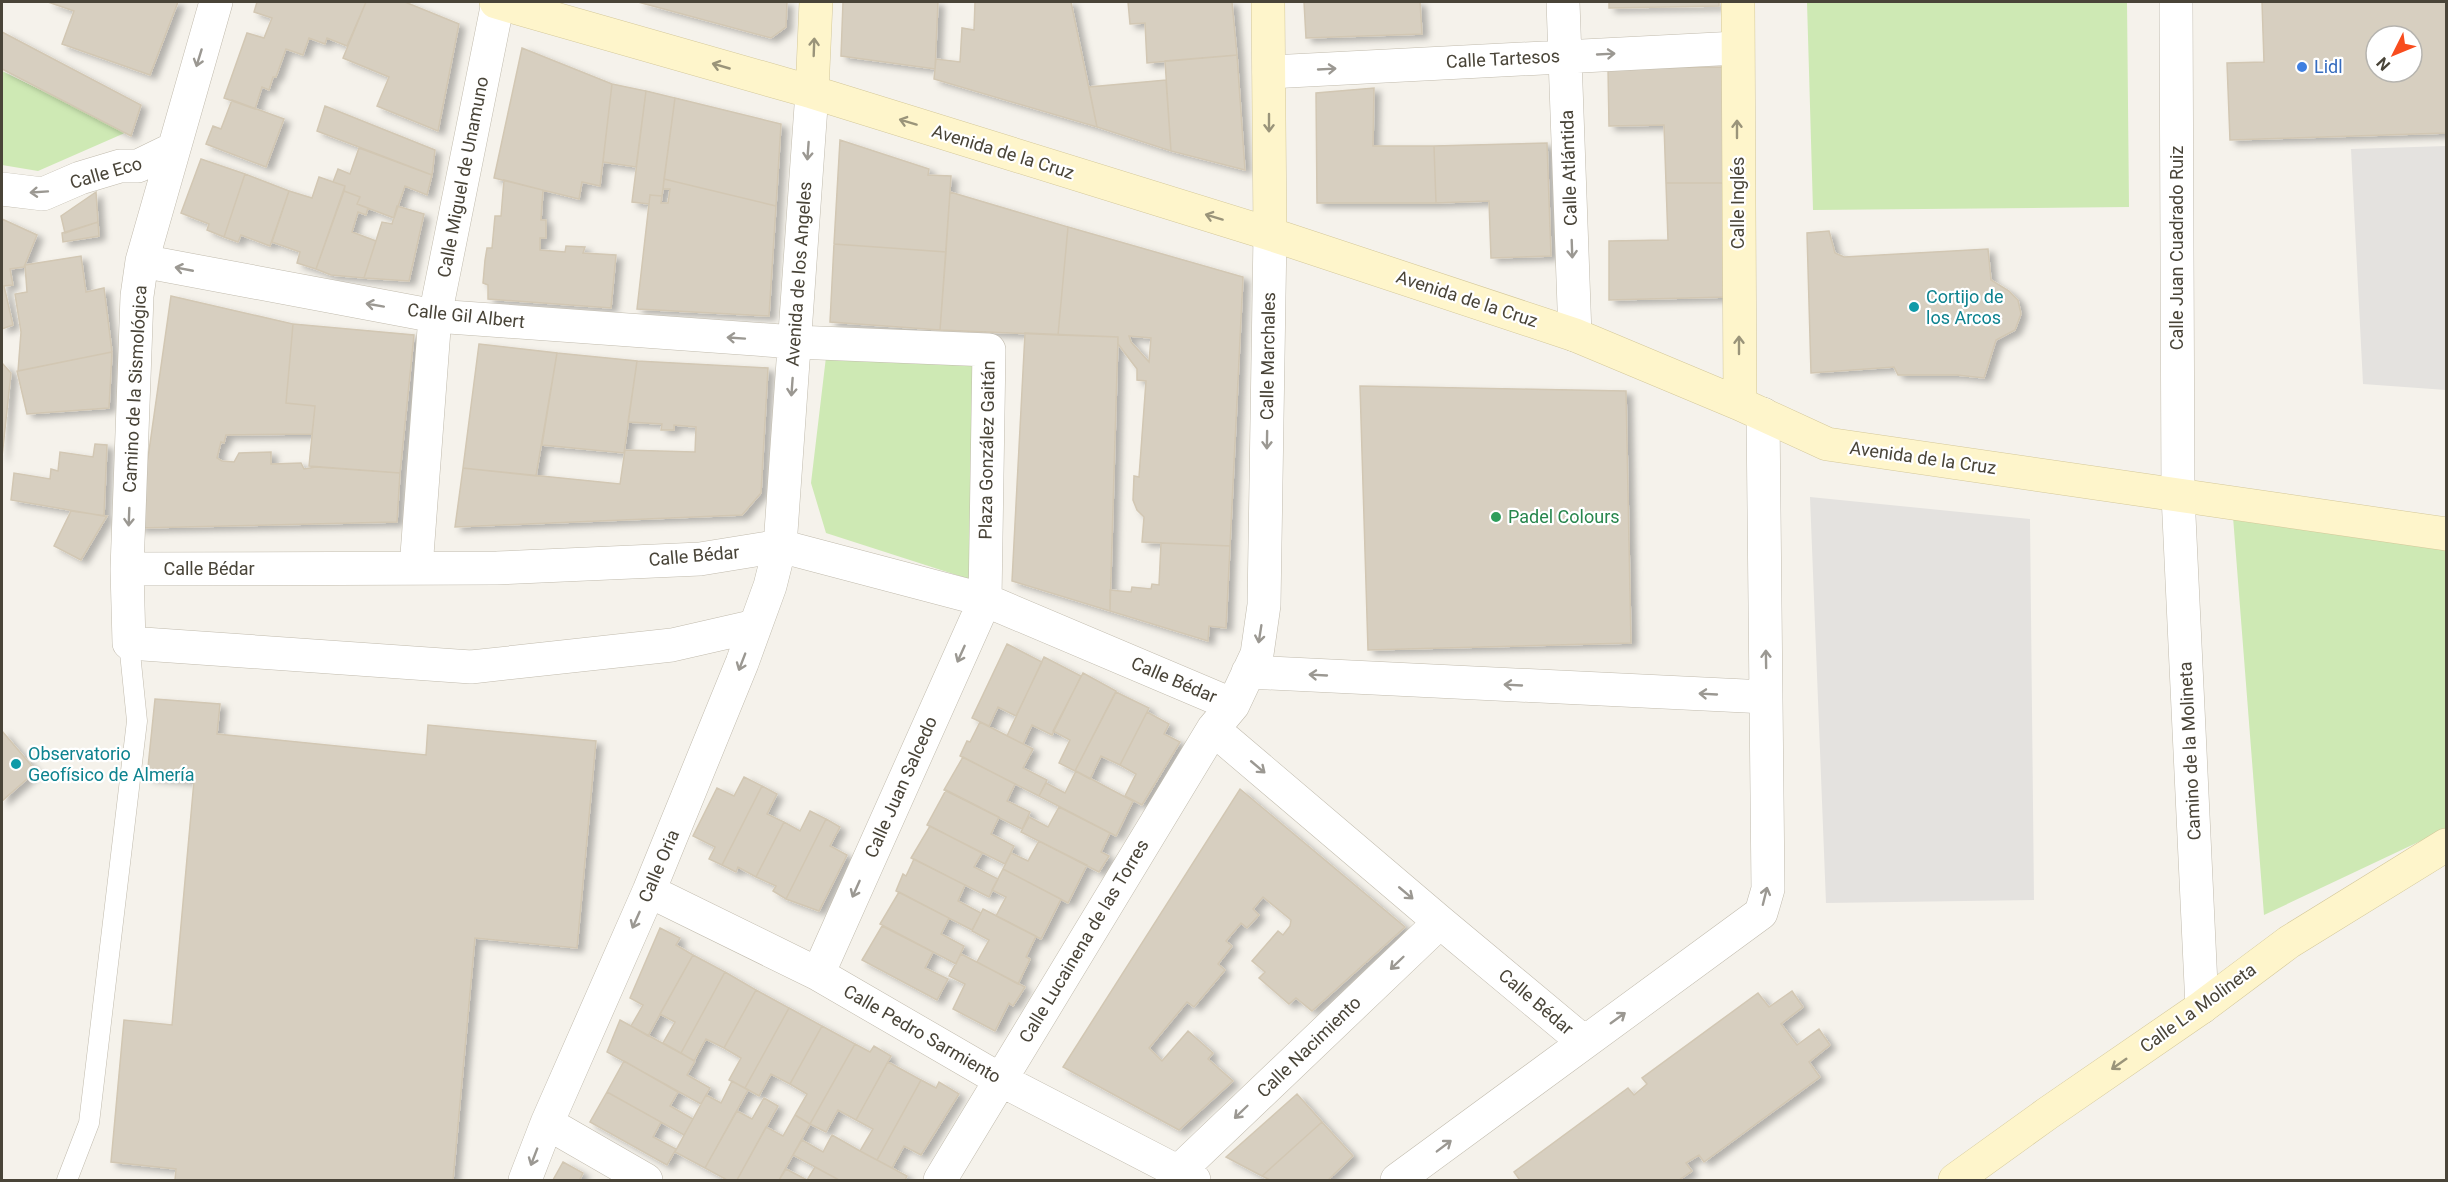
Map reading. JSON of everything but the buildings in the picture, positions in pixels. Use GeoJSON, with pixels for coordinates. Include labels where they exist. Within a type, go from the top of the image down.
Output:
{"type":"FeatureCollection","features":[{"type":"Feature","properties":{"kind":"street","name":"Camino de la Sismológica"},"geometry":{"type":"LineString","coordinates":[[129,643],[127,569],[137,296],[142,261],[216,2]]}},
{"type":"Feature","properties":{"kind":"street","name":"Avenida de la Cruz"},"geometry":{"type":"LineString","coordinates":[[497,2],[812,92],[1270,234],[1575,335],[1751,409],[1827,444],[2446,534]]}},
{"type":"Feature","properties":{"kind":"street","name":"Calle Miguel de Unamuno"},"geometry":{"type":"LineString","coordinates":[[416,568],[435,316],[497,2]]}},
{"type":"Feature","properties":{"kind":"street","name":"Avenida de los Angeles"},"geometry":{"type":"LineString","coordinates":[[780,546],[812,92],[816,2]]}},
{"type":"Feature","properties":{"kind":"street","name":"Calle Marchales"},"geometry":{"type":"LineString","coordinates":[[1223,717],[1257,654],[1264,605],[1270,234],[1268,2]]}},
{"type":"Feature","properties":{"kind":"street","name":"Calle Atlántida"},"geometry":{"type":"LineString","coordinates":[[1563,2],[1575,335]]}},
{"type":"Feature","properties":{"kind":"street","name":"Calle Inglés"},"geometry":{"type":"LineString","coordinates":[[1738,2],[1737,48],[1751,409]]}},
{"type":"Feature","properties":{"kind":"street","name":"Calle Juan Cuadrado Ruiz"},"geometry":{"type":"LineString","coordinates":[[2176,2],[2178,495]]}},
{"type":"Feature","properties":{"kind":"street","name":"Calle Tartesos"},"geometry":{"type":"LineString","coordinates":[[1269,72],[1737,48]]}},
{"type":"Feature","properties":{"kind":"street","name":"Calle Eco"},"geometry":{"type":"LineString","coordinates":[[2,189],[43,194],[80,178],[120,166],[138,166],[173,149]]}},
{"type":"Feature","properties":{"kind":"street","name":"Calle Gil Albert"},"geometry":{"type":"LineString","coordinates":[[142,261],[435,316],[795,342]]}},
{"type":"Feature","properties":{"kind":"street","name":"Plaza González Gaitán"},"geometry":{"type":"LineString","coordinates":[[795,342],[989,350],[985,600]]}},
{"type":"Feature","properties":{"kind":"street"},"geometry":{"type":"LineString","coordinates":[[1397,1180],[1761,913],[1768,889],[1766,697],[1751,409]]}},
{"type":"Feature","properties":{"kind":"street","name":"Camino de la Molineta"},"geometry":{"type":"LineString","coordinates":[[2178,495],[2202,1007]]}},
{"type":"Feature","properties":{"kind":"street","name":"Calle Bédar"},"geometry":{"type":"LineString","coordinates":[[127,569],[497,568],[700,559],[780,546],[985,600],[1223,717],[1440,922],[1584,1042]]}},
{"type":"Feature","properties":{"kind":"street","name":"Calle Oria"},"geometry":{"type":"LineString","coordinates":[[525,1180],[547,1123],[649,891],[755,626],[770,586],[780,546]]}},
{"type":"Feature","properties":{"kind":"street","name":"Calle Juan Salcedo"},"geometry":{"type":"LineString","coordinates":[[818,974],[985,600]]}},
{"type":"Feature","properties":{"kind":"street"},"geometry":{"type":"LineString","coordinates":[[129,643],[471,667],[672,645],[755,626]]}},
{"type":"Feature","properties":{"kind":"street"},"geometry":{"type":"LineString","coordinates":[[1248,672],[1766,697]]}},
{"type":"Feature","properties":{"kind":"street","name":"Calle Lucainena de las Torres"},"geometry":{"type":"LineString","coordinates":[[940,1180],[999,1079],[1223,717]]}},
{"type":"Feature","properties":{"kind":"street","name":"Calle La Molineta"},"geometry":{"type":"LineString","coordinates":[[1955,1180],[2202,1007],[2289,942],[2446,845]]}},
{"type":"Feature","properties":{"kind":"street","name":"Calle Pedro Sarmiento"},"geometry":{"type":"LineString","coordinates":[[649,891],[818,974],[999,1079],[1186,1176]]}},
{"type":"Feature","properties":{"kind":"street","name":"Calle Nacimiento"},"geometry":{"type":"LineString","coordinates":[[1186,1176],[1440,922]]}},
{"type":"Feature","properties":{"kind":"street"},"geometry":{"type":"LineString","coordinates":[[547,1123],[646,1180]]}},
{"type":"Feature","properties":{"kind":"lane"},"geometry":{"type":"LineString","coordinates":[[67,1180],[89,1123],[137,721],[129,643]]}},
{"type":"Feature","properties":{"kind":"green space"},"geometry":{"type":"Polygon","coordinates":[[[1807,2],[2127,2],[2129,207],[1813,210],[1807,2]]]}},
{"type":"Feature","properties":{"kind":"green space"},"geometry":{"type":"Polygon","coordinates":[[[2,71],[127,132],[38,171],[2,165],[2,71]]]}},
{"type":"Feature","properties":{"kind":"green space"},"geometry":{"type":"Polygon","coordinates":[[[989,350],[972,580],[826,533],[811,483],[826,357],[989,350]]]}},
{"type":"Feature","properties":{"kind":"green space"},"geometry":{"type":"Polygon","coordinates":[[[2232,504],[2446,542],[2446,829],[2264,915],[2232,504]]]}},
{"type":"Feature","properties":{"kind":"shaded area"},"geometry":{"type":"Polygon","coordinates":[[[2446,146],[2446,390],[2363,384],[2351,149],[2446,146]]]}},
{"type":"Feature","properties":{"kind":"shaded area"},"geometry":{"type":"Polygon","coordinates":[[[1810,497],[2030,519],[2034,900],[1826,903],[1810,497]]]}},
{"type":"Feature","properties":{"kind":"place","name":"Lidl"},"geometry":{"type":"Point","coordinates":[2302,67]}},
{"type":"Feature","properties":{"kind":"place","name":"Cortijo de los Arcos"},"geometry":{"type":"Point","coordinates":[1914,307]}},
{"type":"Feature","properties":{"kind":"place","name":"Padel Colours"},"geometry":{"type":"Point","coordinates":[1496,517]}},
{"type":"Feature","properties":{"kind":"place","name":"Observatorio Geofísico de Almería"},"geometry":{"type":"Point","coordinates":[16,764]}}]}
